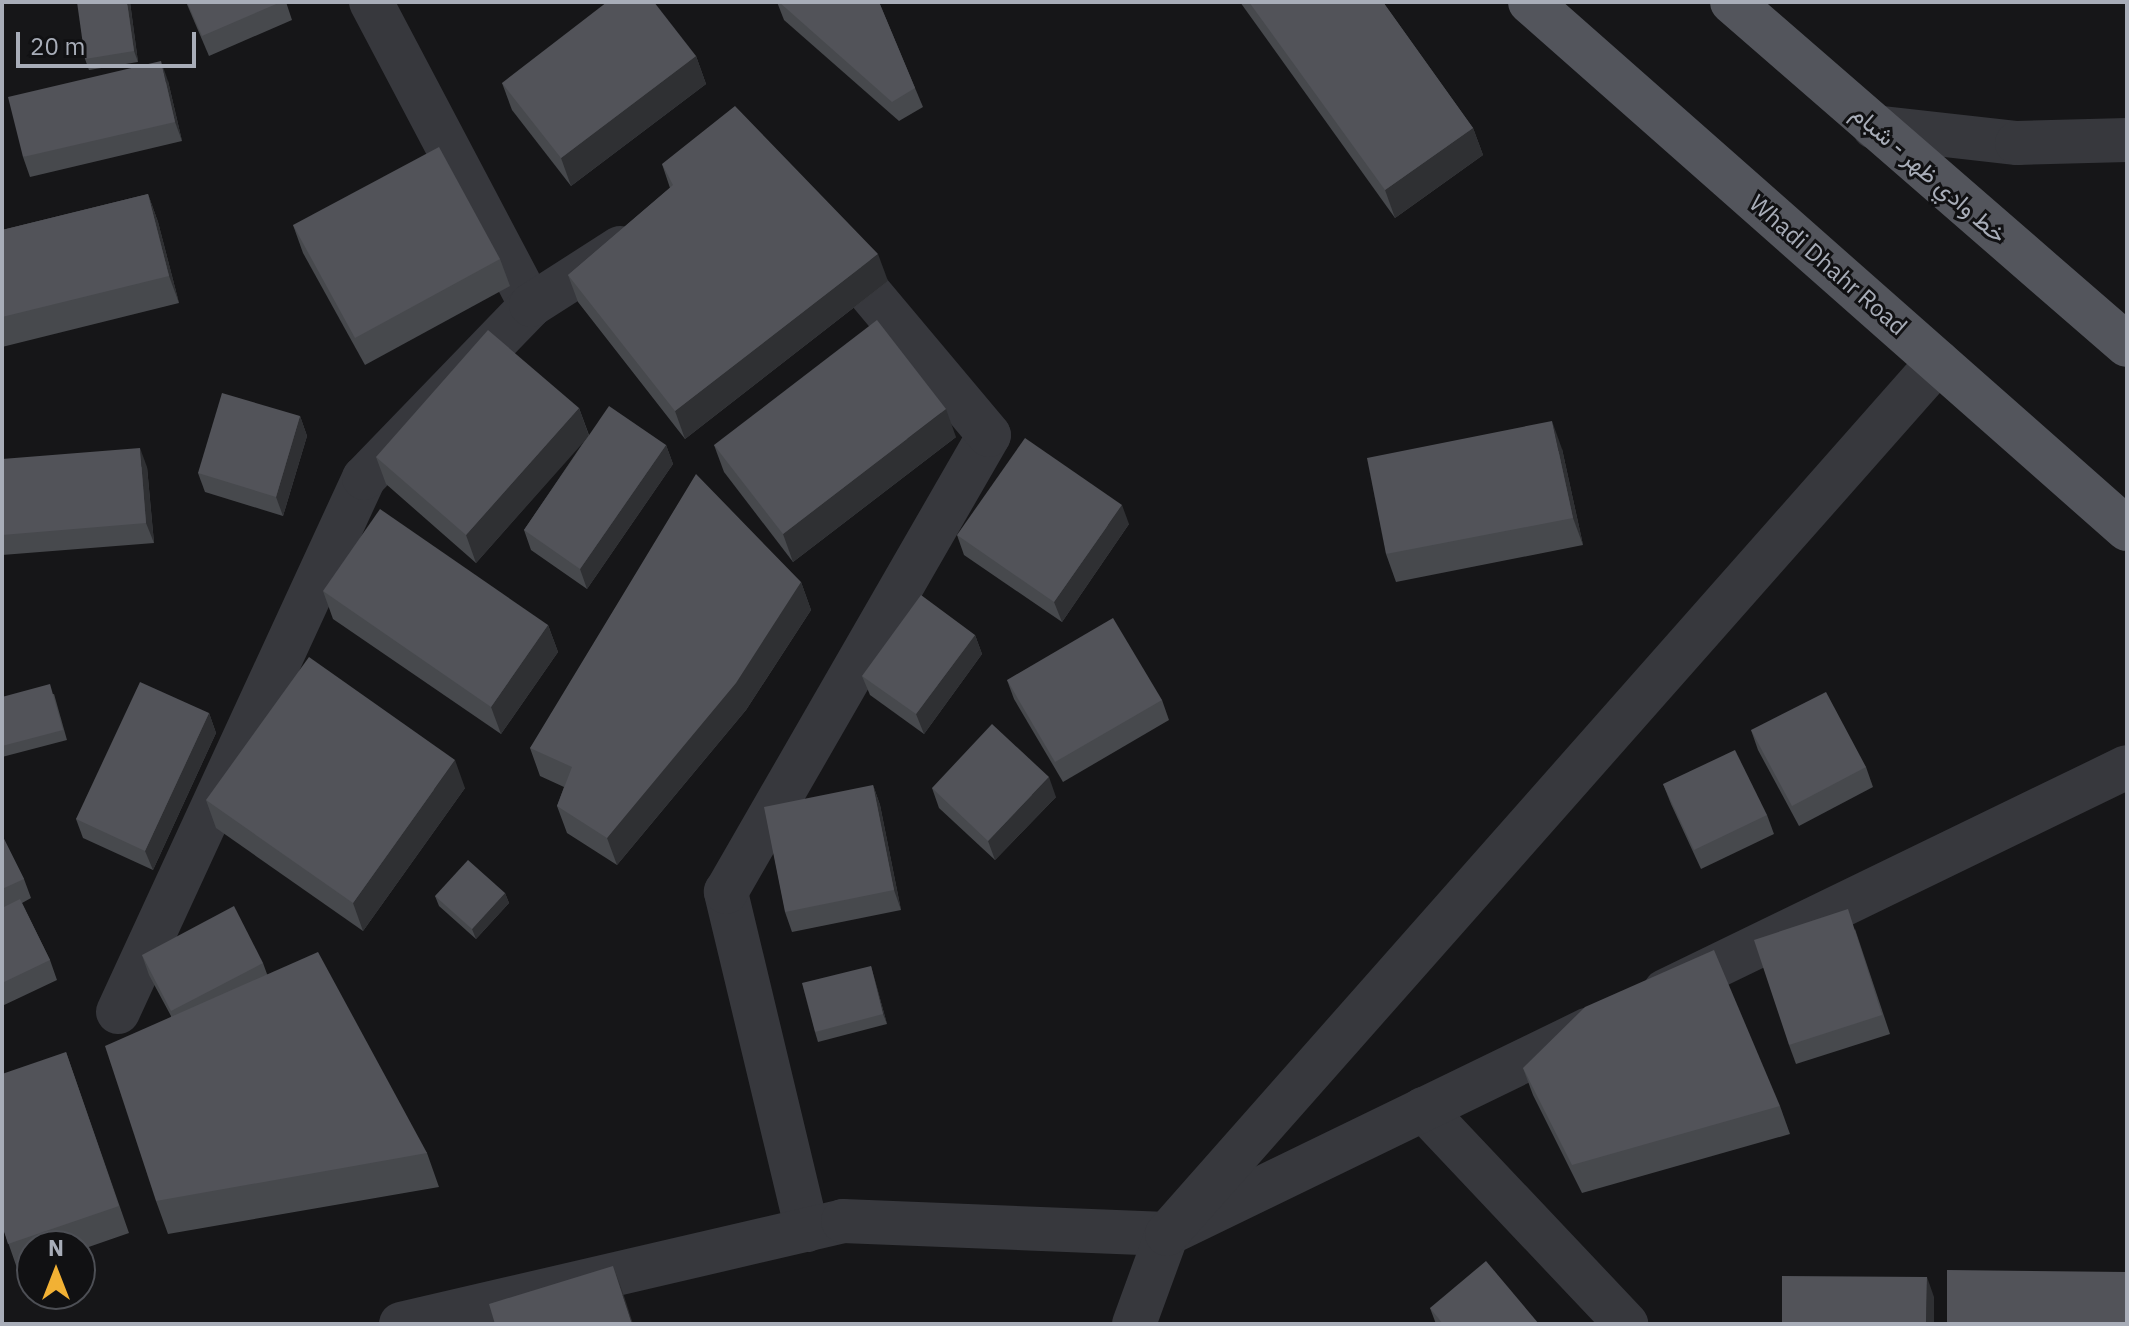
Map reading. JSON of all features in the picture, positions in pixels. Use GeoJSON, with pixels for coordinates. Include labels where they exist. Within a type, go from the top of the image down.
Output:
{"type":"FeatureCollection","features":[{"type":"Feature","properties":{"kind":"main road","name":"Whadi Dhahr Road"},"geometry":{"type":"LineString","coordinates":[[1530,2],[2127,529]]}},
{"type":"Feature","properties":{"kind":"main road","name":"خط وادي ظهر - شبام"},"geometry":{"type":"LineString","coordinates":[[1732,2],[2127,345]]}},
{"type":"Feature","properties":{"kind":"street"},"geometry":{"type":"LineString","coordinates":[[371,2],[531,305]]}},
{"type":"Feature","properties":{"kind":"street"},"geometry":{"type":"LineString","coordinates":[[1874,127],[2017,143],[2127,140]]}},
{"type":"Feature","properties":{"kind":"street"},"geometry":{"type":"LineString","coordinates":[[807,219],[989,435],[726,892],[807,1230]]}},
{"type":"Feature","properties":{"kind":"street"},"geometry":{"type":"LineString","coordinates":[[118,1012],[364,478],[531,305],[650,228]]}},
{"type":"Feature","properties":{"kind":"street"},"geometry":{"type":"LineString","coordinates":[[1134,1324],[1167,1234],[1938,362]]}},
{"type":"Feature","properties":{"kind":"street"},"geometry":{"type":"LineString","coordinates":[[401,1324],[503,1314],[843,1221],[1167,1234],[2127,767]]}},
{"type":"Feature","properties":{"kind":"street"},"geometry":{"type":"LineString","coordinates":[[1423,1109],[1626,1324]]}},
{"type":"Feature","properties":{"kind":"building"},"geometry":{"type":"Polygon","coordinates":[[[77,2],[127,2],[134,51],[85,59],[77,2]]]}},
{"type":"Feature","properties":{"kind":"building"},"geometry":{"type":"Polygon","coordinates":[[[187,2],[281,2],[202,36],[187,2]]]}},
{"type":"Feature","properties":{"kind":"building"},"geometry":{"type":"Polygon","coordinates":[[[607,2],[654,2],[696,56],[561,158],[502,83],[607,2]]]}},
{"type":"Feature","properties":{"kind":"building"},"geometry":{"type":"Polygon","coordinates":[[[779,2],[879,2],[915,88],[892,102],[779,2]]]}},
{"type":"Feature","properties":{"kind":"building"},"geometry":{"type":"Polygon","coordinates":[[[1249,2],[1383,2],[1473,128],[1385,190],[1249,2]]]}},
{"type":"Feature","properties":{"kind":"building"},"geometry":{"type":"Polygon","coordinates":[[[161,61],[175,122],[23,157],[8,97],[161,61]]]}},
{"type":"Feature","properties":{"kind":"building"},"geometry":{"type":"Polygon","coordinates":[[[735,106],[878,254],[675,411],[568,275],[673,185],[662,164],[735,106]]]}},
{"type":"Feature","properties":{"kind":"building"},"geometry":{"type":"Polygon","coordinates":[[[439,147],[500,259],[355,338],[293,225],[439,147]]]}},
{"type":"Feature","properties":{"kind":"building"},"geometry":{"type":"Polygon","coordinates":[[[148,194],[169,276],[2,317],[2,230],[148,194]]]}},
{"type":"Feature","properties":{"kind":"building"},"geometry":{"type":"Polygon","coordinates":[[[877,320],[946,409],[783,534],[714,445],[877,320]]]}},
{"type":"Feature","properties":{"kind":"building"},"geometry":{"type":"Polygon","coordinates":[[[488,330],[579,408],[466,535],[376,457],[488,330]]]}},
{"type":"Feature","properties":{"kind":"building"},"geometry":{"type":"Polygon","coordinates":[[[222,393],[300,416],[276,497],[198,473],[222,393]]]}},
{"type":"Feature","properties":{"kind":"building"},"geometry":{"type":"Polygon","coordinates":[[[609,406],[666,445],[580,569],[524,530],[609,406]]]}},
{"type":"Feature","properties":{"kind":"building"},"geometry":{"type":"Polygon","coordinates":[[[1552,421],[1573,518],[1386,554],[1367,458],[1552,421]]]}},
{"type":"Feature","properties":{"kind":"building"},"geometry":{"type":"Polygon","coordinates":[[[1025,438],[1122,505],[1054,602],[957,535],[1025,438]]]}},
{"type":"Feature","properties":{"kind":"building"},"geometry":{"type":"Polygon","coordinates":[[[140,448],[146,523],[2,535],[2,459],[140,448]]]}},
{"type":"Feature","properties":{"kind":"building"},"geometry":{"type":"Polygon","coordinates":[[[696,474],[801,582],[736,683],[607,838],[557,806],[572,767],[530,748],[696,474]]]}},
{"type":"Feature","properties":{"kind":"building"},"geometry":{"type":"Polygon","coordinates":[[[380,509],[548,625],[491,707],[323,591],[380,509]]]}},
{"type":"Feature","properties":{"kind":"building"},"geometry":{"type":"Polygon","coordinates":[[[921,595],[975,635],[916,714],[862,676],[921,595]]]}},
{"type":"Feature","properties":{"kind":"building"},"geometry":{"type":"Polygon","coordinates":[[[1113,618],[1162,700],[1055,762],[1007,680],[1113,618]]]}},
{"type":"Feature","properties":{"kind":"building"},"geometry":{"type":"Polygon","coordinates":[[[309,657],[455,760],[353,903],[206,800],[309,657]]]}},
{"type":"Feature","properties":{"kind":"building"},"geometry":{"type":"Polygon","coordinates":[[[140,682],[209,713],[145,851],[76,819],[140,682]]]}},
{"type":"Feature","properties":{"kind":"building"},"geometry":{"type":"Polygon","coordinates":[[[50,684],[63,730],[2,746],[2,697],[50,684]]]}},
{"type":"Feature","properties":{"kind":"building"},"geometry":{"type":"Polygon","coordinates":[[[1826,692],[1866,767],[1792,806],[1751,730],[1826,692]]]}},
{"type":"Feature","properties":{"kind":"building"},"geometry":{"type":"Polygon","coordinates":[[[992,724],[1049,777],[988,841],[932,788],[992,724]]]}},
{"type":"Feature","properties":{"kind":"building"},"geometry":{"type":"Polygon","coordinates":[[[1735,750],[1767,815],[1694,850],[1663,784],[1735,750]]]}},
{"type":"Feature","properties":{"kind":"building"},"geometry":{"type":"Polygon","coordinates":[[[873,785],[894,890],[785,912],[764,807],[873,785]]]}},
{"type":"Feature","properties":{"kind":"building"},"geometry":{"type":"Polygon","coordinates":[[[2,835],[24,879],[2,889],[2,835]]]}},
{"type":"Feature","properties":{"kind":"building"},"geometry":{"type":"Polygon","coordinates":[[[468,860],[505,893],[472,929],[435,896],[468,860]]]}},
{"type":"Feature","properties":{"kind":"building"},"geometry":{"type":"Polygon","coordinates":[[[20,899],[50,960],[2,983],[2,908],[20,899]]]}},
{"type":"Feature","properties":{"kind":"building"},"geometry":{"type":"Polygon","coordinates":[[[234,906],[263,963],[171,1011],[142,955],[234,906]]]}},
{"type":"Feature","properties":{"kind":"building"},"geometry":{"type":"Polygon","coordinates":[[[1848,909],[1882,1015],[1789,1045],[1754,940],[1848,909]]]}},
{"type":"Feature","properties":{"kind":"building"},"geometry":{"type":"Polygon","coordinates":[[[1714,950],[1780,1106],[1572,1165],[1523,1068],[1585,1007],[1714,950]]]}},
{"type":"Feature","properties":{"kind":"building"},"geometry":{"type":"Polygon","coordinates":[[[318,952],[427,1153],[156,1201],[105,1046],[318,952]]]}},
{"type":"Feature","properties":{"kind":"building"},"geometry":{"type":"Polygon","coordinates":[[[871,966],[883,1014],[815,1032],[802,983],[871,966]]]}},
{"type":"Feature","properties":{"kind":"building"},"geometry":{"type":"Polygon","coordinates":[[[66,1052],[119,1206],[49,1230],[16,1230],[16,1241],[8,1244],[2,1225],[2,1074],[66,1052]]]}},
{"type":"Feature","properties":{"kind":"building"},"geometry":{"type":"Polygon","coordinates":[[[1486,1261],[1539,1324],[1443,1324],[1430,1308],[1486,1261]]]}},
{"type":"Feature","properties":{"kind":"building"},"geometry":{"type":"Polygon","coordinates":[[[613,1266],[632,1324],[495,1324],[489,1304],[613,1266]]]}},
{"type":"Feature","properties":{"kind":"building"},"geometry":{"type":"Polygon","coordinates":[[[1947,1270],[2127,1272],[2126,1324],[1947,1324],[1947,1270]]]}},
{"type":"Feature","properties":{"kind":"building"},"geometry":{"type":"Polygon","coordinates":[[[1782,1276],[1927,1277],[1926,1324],[1782,1324],[1782,1276]]]}}]}
